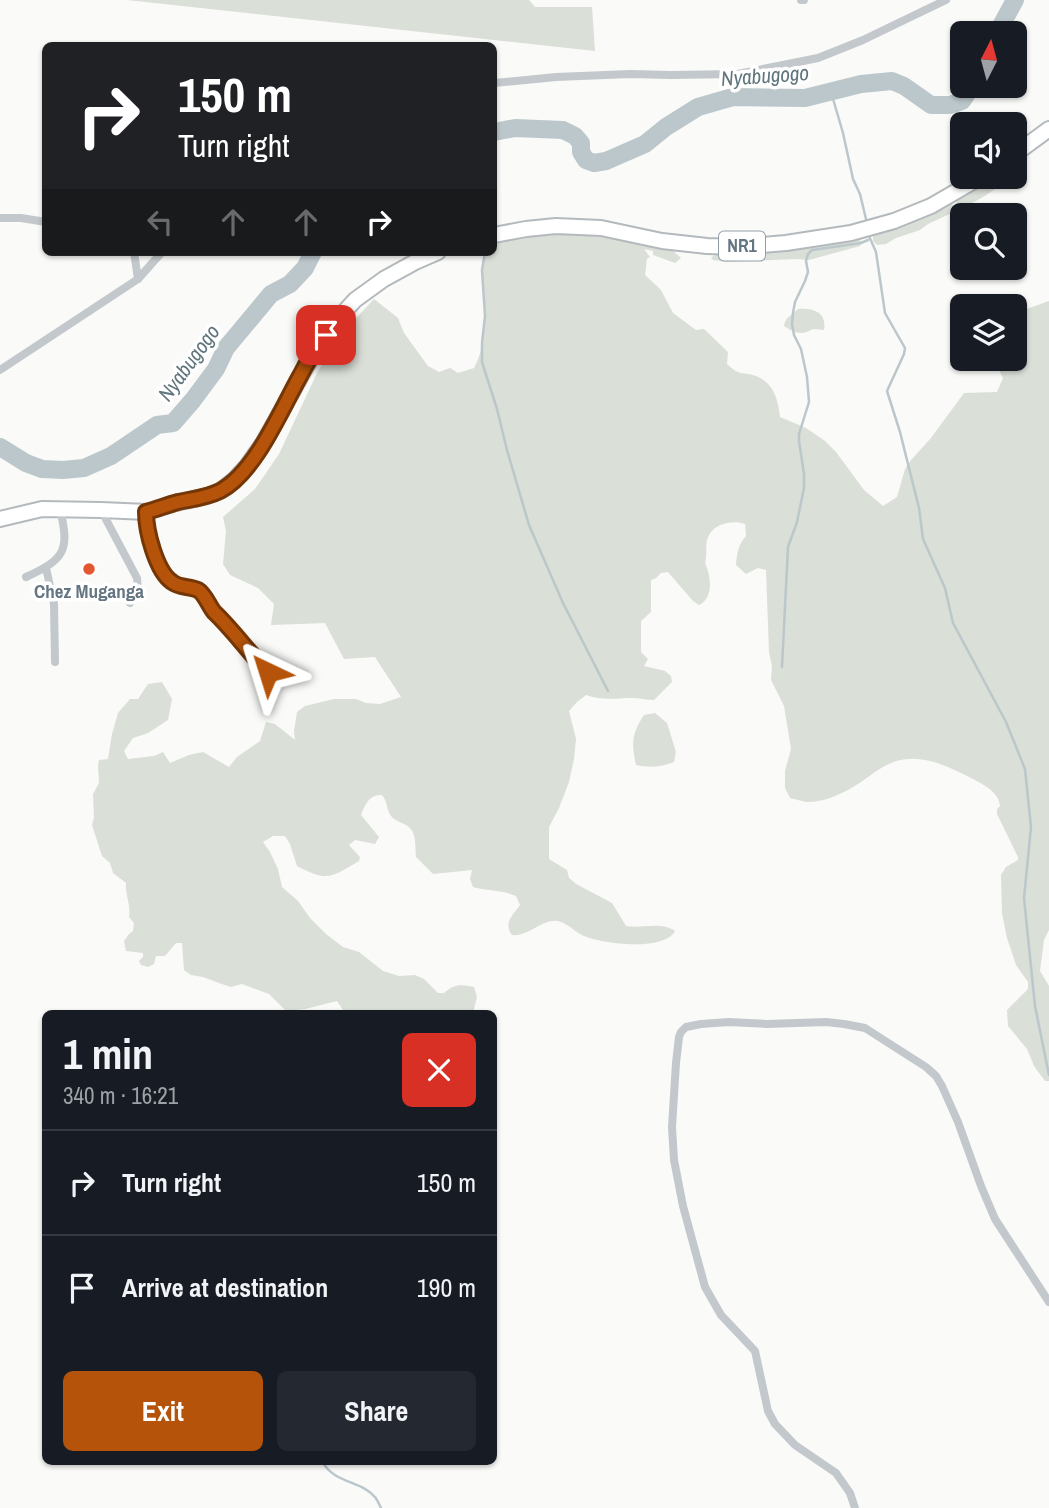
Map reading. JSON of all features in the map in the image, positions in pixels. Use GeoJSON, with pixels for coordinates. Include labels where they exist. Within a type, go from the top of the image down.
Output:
{"type":"FeatureCollection","features":[{"type":"Feature","properties":{"kind":"highway"},"geometry":{"type":"LineString","coordinates":[[1027,145],[1049,129]]}},
{"type":"Feature","properties":{"kind":"highway","name":"NR1"},"geometry":{"type":"LineString","coordinates":[[497,234],[556,226],[601,228],[662,241],[707,246],[737,247],[786,243],[851,233],[894,221],[931,206],[960,189]]}},
{"type":"Feature","properties":{"kind":"highway"},"geometry":{"type":"LineString","coordinates":[[0,519],[42,509],[146,512],[222,490],[247,467],[264,442],[301,373],[335,322],[355,300],[384,279],[429,256]]}},
{"type":"Feature","properties":{"kind":"street"},"geometry":{"type":"LineString","coordinates":[[497,83],[630,74],[737,74],[818,58],[863,40],[946,0]]}},
{"type":"Feature","properties":{"kind":"street"},"geometry":{"type":"LineString","coordinates":[[0,218],[42,221]]}},
{"type":"Feature","properties":{"kind":"street"},"geometry":{"type":"LineString","coordinates":[[135,256],[138,279]]}},
{"type":"Feature","properties":{"kind":"street"},"geometry":{"type":"LineString","coordinates":[[0,370],[138,279],[158,256]]}},
{"type":"Feature","properties":{"kind":"street"},"geometry":{"type":"LineString","coordinates":[[26,577],[56,561],[64,547],[65,531],[60,509]]}},
{"type":"Feature","properties":{"kind":"street"},"geometry":{"type":"LineString","coordinates":[[101,510],[137,578],[138,589],[130,603]]}},
{"type":"Feature","properties":{"kind":"street"},"geometry":{"type":"LineString","coordinates":[[146,512],[153,548],[164,573],[173,583],[199,590],[245,645],[250,655],[268,672]]}},
{"type":"Feature","properties":{"kind":"street"},"geometry":{"type":"LineString","coordinates":[[47,568],[54,604],[55,662]]}},
{"type":"Feature","properties":{"kind":"street"},"geometry":{"type":"LineString","coordinates":[[855,1508],[850,1493],[836,1473],[795,1446],[775,1424],[768,1412],[755,1351],[721,1315],[705,1287],[683,1206],[674,1160],[672,1126],[681,1032],[686,1027],[729,1022],[844,1024],[865,1028],[926,1067],[936,1076],[953,1110],[995,1219],[1049,1302]]}},
{"type":"Feature","properties":{"kind":"shaded area"},"geometry":{"type":"Polygon","coordinates":[[[127,0],[529,0],[535,7],[592,7],[595,51],[127,0]]]}},
{"type":"Feature","properties":{"kind":"shaded area"},"geometry":{"type":"Polygon","coordinates":[[[977,189],[995,189],[971,203],[956,201],[977,189]]]}},
{"type":"Feature","properties":{"kind":"shaded area"},"geometry":{"type":"Polygon","coordinates":[[[950,205],[950,214],[920,230],[886,244],[877,245],[873,241],[873,235],[903,226],[950,205]]]}},
{"type":"Feature","properties":{"kind":"shaded area"},"geometry":{"type":"Polygon","coordinates":[[[569,234],[611,238],[672,250],[681,258],[675,263],[644,249],[650,257],[647,259],[645,275],[661,290],[673,313],[696,330],[704,329],[728,352],[727,364],[734,370],[765,381],[776,397],[780,417],[806,428],[825,441],[864,490],[883,506],[897,497],[905,469],[964,393],[997,392],[1003,378],[999,371],[1027,371],[1027,309],[1049,301],[1049,930],[1044,940],[1040,971],[1049,986],[1049,1081],[1045,1081],[1034,1066],[1027,1049],[1008,1026],[1007,1010],[1028,989],[1028,982],[1016,965],[1002,913],[1001,875],[1018,857],[997,814],[1000,806],[997,797],[987,787],[959,772],[934,762],[917,759],[889,764],[828,799],[806,802],[790,798],[785,788],[785,771],[791,749],[784,706],[771,680],[766,570],[758,568],[746,574],[736,565],[738,549],[746,536],[745,524],[740,523],[720,525],[709,535],[705,563],[710,580],[709,592],[704,602],[699,605],[693,601],[668,572],[651,580],[651,612],[641,621],[641,652],[648,659],[644,666],[665,671],[671,676],[672,682],[654,700],[603,699],[586,695],[569,711],[576,739],[574,759],[569,782],[549,827],[549,859],[567,870],[569,878],[612,903],[626,926],[664,926],[675,931],[669,938],[645,944],[616,943],[582,935],[558,921],[512,935],[509,923],[520,905],[516,896],[473,887],[470,879],[472,870],[433,874],[416,857],[415,839],[410,828],[391,816],[382,795],[378,795],[371,798],[361,815],[379,837],[375,844],[355,840],[349,845],[360,857],[359,861],[335,874],[323,876],[297,866],[285,836],[273,836],[263,842],[278,869],[282,887],[298,901],[326,934],[343,947],[359,952],[383,971],[399,976],[415,975],[424,979],[438,993],[458,986],[474,987],[477,997],[474,1010],[343,1010],[337,1001],[305,1009],[285,1010],[269,994],[242,984],[231,987],[191,975],[184,970],[182,943],[176,943],[165,956],[156,956],[154,964],[148,967],[141,965],[139,961],[143,953],[126,951],[124,941],[133,931],[134,923],[129,917],[126,883],[113,873],[110,863],[102,856],[92,825],[93,794],[99,783],[99,760],[108,759],[118,713],[130,699],[138,699],[148,684],[162,682],[172,699],[168,720],[148,733],[133,738],[124,751],[128,759],[154,756],[163,752],[170,763],[203,752],[229,767],[237,757],[260,741],[266,722],[275,724],[295,740],[297,712],[305,706],[334,699],[356,699],[380,704],[401,697],[375,657],[344,659],[325,623],[271,625],[274,604],[258,588],[230,575],[223,564],[226,531],[223,517],[255,489],[279,454],[318,371],[344,331],[374,299],[398,318],[404,333],[428,366],[439,372],[450,368],[458,373],[474,368],[484,334],[484,260],[485,256],[497,256],[497,243],[524,237],[569,234]]]}},
{"type":"Feature","properties":{"kind":"shaded area"},"geometry":{"type":"Polygon","coordinates":[[[855,239],[862,241],[860,246],[809,260],[728,262],[711,258],[718,254],[770,253],[855,239]]]}},
{"type":"Feature","properties":{"kind":"shaded area"},"geometry":{"type":"Polygon","coordinates":[[[798,309],[818,312],[823,319],[824,330],[813,329],[798,333],[784,326],[787,318],[798,309]]]}},
{"type":"Feature","properties":{"kind":"shaded area"},"geometry":{"type":"Polygon","coordinates":[[[655,713],[667,723],[676,752],[674,762],[655,766],[636,765],[633,744],[637,727],[644,715],[655,713]]]}},
{"type":"Feature","properties":{"kind":"waterway","name":"Nyabugogo"},"geometry":{"type":"LineString","coordinates":[[1004,21],[1015,0]]}},
{"type":"Feature","properties":{"kind":"waterway","name":"Nyabugogo"},"geometry":{"type":"LineString","coordinates":[[497,131],[515,128],[563,130],[575,136],[581,143],[581,152],[586,160],[594,163],[606,161],[645,144],[698,107],[733,97],[805,98],[861,84],[892,81],[931,105],[950,105],[964,98]]}},
{"type":"Feature","properties":{"kind":"waterway"},"geometry":{"type":"LineString","coordinates":[[831,92],[866,219]]}},
{"type":"Feature","properties":{"kind":"waterway"},"geometry":{"type":"LineString","coordinates":[[869,236],[876,252],[885,313],[905,348],[887,391],[919,508],[923,539],[945,588],[953,623],[1006,722],[1025,769],[1031,827],[1024,898],[1035,1006],[1049,1075]]}},
{"type":"Feature","properties":{"kind":"waterway"},"geometry":{"type":"LineString","coordinates":[[782,667],[788,547],[797,522],[804,488],[799,434],[809,402],[801,349],[792,324],[795,302],[808,272],[806,261],[812,250],[868,240]]}},
{"type":"Feature","properties":{"kind":"waterway","name":"Nyabugogo"},"geometry":{"type":"LineString","coordinates":[[0,447],[26,463],[42,469],[84,468],[111,456],[157,425],[173,423],[216,369],[226,348],[271,294],[290,284],[305,268],[311,256]]}},
{"type":"Feature","properties":{"kind":"waterway"},"geometry":{"type":"LineString","coordinates":[[484,256],[482,362],[507,450],[529,525],[563,603],[608,691]]}},
{"type":"Feature","properties":{"kind":"waterway"},"geometry":{"type":"LineString","coordinates":[[325,1465],[333,1474],[369,1492],[381,1508]]}},
{"type":"Feature","properties":{"kind":"place","name":"Chez Muganga"},"geometry":{"type":"Point","coordinates":[89,569]}},
{"type":"Feature","properties":{"kind":"route"},"geometry":{"type":"LineString","coordinates":[[268,672],[250,655],[245,645],[199,590],[173,583],[164,573],[153,548],[146,512],[207,496],[222,490],[234,480],[247,467],[264,442],[301,373],[326,335]]}}]}
